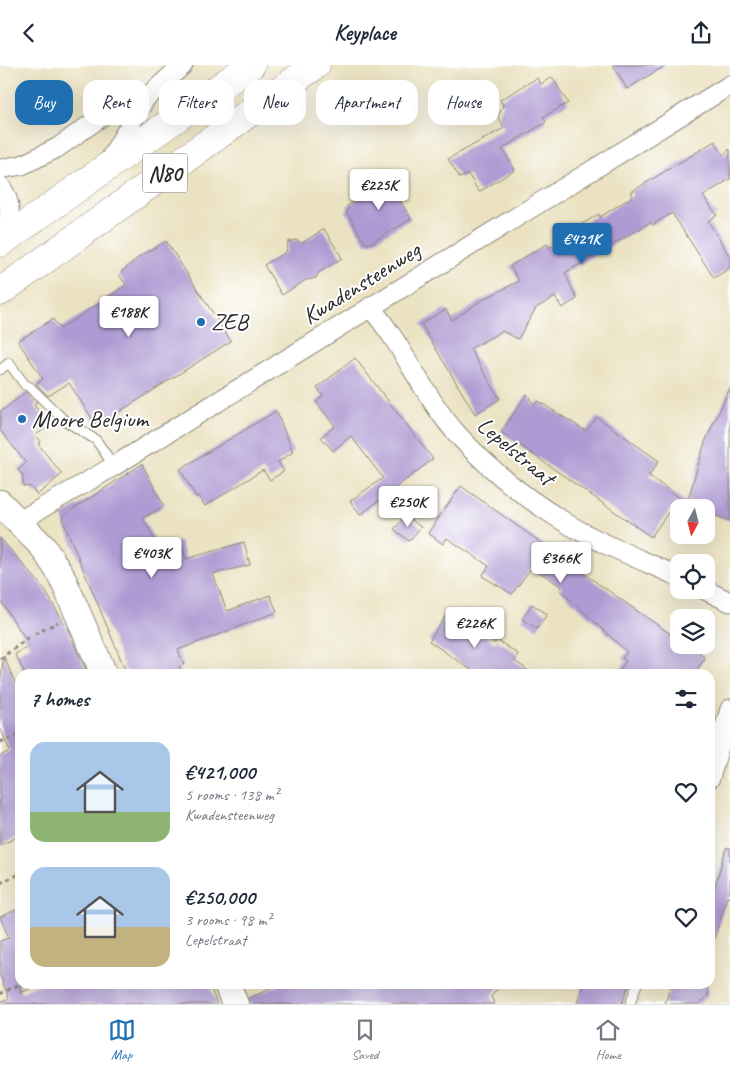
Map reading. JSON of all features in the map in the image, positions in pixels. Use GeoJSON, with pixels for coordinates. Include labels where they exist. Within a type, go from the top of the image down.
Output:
{"type":"FeatureCollection","features":[{"type":"Feature","properties":{"kind":"main road","name":"N80"},"geometry":{"type":"LineString","coordinates":[[2,242],[251,65]]}},
{"type":"Feature","properties":{"kind":"main road","name":"N80"},"geometry":{"type":"LineString","coordinates":[[0,292],[316,65]]}},
{"type":"Feature","properties":{"kind":"street"},"geometry":{"type":"LineString","coordinates":[[149,95],[183,65]]}},
{"type":"Feature","properties":{"kind":"street","name":"Kwadensteenweg"},"geometry":{"type":"LineString","coordinates":[[18,522],[114,466],[730,85]]}},
{"type":"Feature","properties":{"kind":"street"},"geometry":{"type":"LineString","coordinates":[[0,169],[22,165],[57,148],[91,125]]}},
{"type":"Feature","properties":{"kind":"street"},"geometry":{"type":"LineString","coordinates":[[104,169],[130,125]]}},
{"type":"Feature","properties":{"kind":"street"},"geometry":{"type":"LineString","coordinates":[[0,186],[7,199],[11,213],[2,242]]}},
{"type":"Feature","properties":{"kind":"street","name":"Lepelstraat"},"geometry":{"type":"LineString","coordinates":[[370,307],[382,321],[427,395],[458,435],[486,462],[563,522],[670,573]]}},
{"type":"Feature","properties":{"kind":"street"},"geometry":{"type":"LineString","coordinates":[[0,503],[43,547],[61,575],[102,669]]}},
{"type":"Feature","properties":{"kind":"street"},"geometry":{"type":"LineString","coordinates":[[715,595],[730,602]]}},
{"type":"Feature","properties":{"kind":"street"},"geometry":{"type":"LineString","coordinates":[[715,760],[730,709]]}},
{"type":"Feature","properties":{"kind":"street"},"geometry":{"type":"LineString","coordinates":[[229,989],[235,1004]]}},
{"type":"Feature","properties":{"kind":"lane"},"geometry":{"type":"LineString","coordinates":[[0,370],[9,363],[25,385],[30,387],[64,420],[96,440],[114,466]]}},
{"type":"Feature","properties":{"kind":"lane"},"geometry":{"type":"LineString","coordinates":[[630,1004],[635,989]]}},
{"type":"Feature","properties":{"kind":"path"},"geometry":{"type":"LineString","coordinates":[[0,659],[29,637]]}},
{"type":"Feature","properties":{"kind":"path"},"geometry":{"type":"LineString","coordinates":[[0,742],[15,736]]}},
{"type":"Feature","properties":{"kind":"path"},"geometry":{"type":"LineString","coordinates":[[0,883],[15,876]]}},
{"type":"Feature","properties":{"kind":"path"},"geometry":{"type":"LineString","coordinates":[[0,994],[15,986]]}},
{"type":"Feature","properties":{"kind":"building"},"geometry":{"type":"Polygon","coordinates":[[[613,65],[666,65],[627,89],[613,65]]]}},
{"type":"Feature","properties":{"kind":"building"},"geometry":{"type":"Polygon","coordinates":[[[552,77],[568,103],[543,117],[546,122],[502,149],[515,170],[479,192],[468,174],[460,178],[448,159],[504,128],[499,119],[503,105],[500,100],[537,78],[541,84],[552,77]]]}},
{"type":"Feature","properties":{"kind":"building"},"geometry":{"type":"Polygon","coordinates":[[[715,141],[723,155],[730,149],[730,179],[703,196],[717,215],[708,221],[730,257],[730,268],[714,278],[672,213],[652,225],[651,222],[565,273],[577,299],[562,308],[555,297],[536,308],[518,339],[502,331],[470,349],[500,399],[475,414],[421,324],[446,309],[452,320],[482,300],[519,281],[510,266],[547,244],[549,248],[581,229],[579,226],[599,214],[600,217],[633,196],[631,192],[715,141]]]}},
{"type":"Feature","properties":{"kind":"building"},"geometry":{"type":"Polygon","coordinates":[[[395,176],[405,193],[398,197],[411,219],[371,243],[365,243],[346,211],[349,209],[347,206],[395,176]]]}},
{"type":"Feature","properties":{"kind":"building"},"geometry":{"type":"Polygon","coordinates":[[[324,229],[342,258],[318,273],[316,278],[306,280],[282,295],[264,265],[286,252],[288,242],[296,240],[302,243],[324,229]]]}},
{"type":"Feature","properties":{"kind":"building"},"geometry":{"type":"Polygon","coordinates":[[[166,241],[231,341],[97,426],[69,383],[48,396],[36,384],[43,379],[18,341],[53,319],[60,329],[126,285],[119,274],[139,257],[166,241]]]}},
{"type":"Feature","properties":{"kind":"building"},"geometry":{"type":"Polygon","coordinates":[[[355,358],[433,459],[360,515],[350,501],[383,478],[351,436],[333,451],[321,437],[335,426],[316,402],[323,396],[317,388],[355,358]]]}},
{"type":"Feature","properties":{"kind":"building"},"geometry":{"type":"Polygon","coordinates":[[[730,388],[730,521],[715,515],[715,499],[688,499],[705,442],[730,388]]]}},
{"type":"Feature","properties":{"kind":"building"},"geometry":{"type":"Polygon","coordinates":[[[26,392],[37,403],[34,405],[50,425],[36,435],[41,442],[38,444],[62,474],[37,495],[31,487],[23,486],[23,476],[18,470],[26,463],[0,430],[0,412],[26,392]]]}},
{"type":"Feature","properties":{"kind":"building"},"geometry":{"type":"Polygon","coordinates":[[[527,394],[534,405],[538,401],[586,431],[597,417],[659,461],[649,476],[681,499],[670,499],[670,510],[651,537],[501,432],[527,394]]]}},
{"type":"Feature","properties":{"kind":"building"},"geometry":{"type":"Polygon","coordinates":[[[276,411],[293,452],[278,462],[284,471],[270,480],[263,470],[205,506],[198,496],[196,497],[180,469],[276,411]]]}},
{"type":"Feature","properties":{"kind":"building"},"geometry":{"type":"Polygon","coordinates":[[[142,464],[164,506],[143,518],[159,548],[180,541],[186,559],[244,542],[250,565],[213,574],[227,611],[270,595],[277,612],[178,650],[184,665],[179,667],[180,669],[125,669],[63,521],[64,515],[142,464]]]}},
{"type":"Feature","properties":{"kind":"building"},"geometry":{"type":"Polygon","coordinates":[[[461,486],[574,566],[584,571],[583,573],[670,634],[670,654],[701,654],[705,658],[697,669],[620,669],[626,661],[622,658],[627,652],[560,590],[562,587],[532,567],[512,594],[482,576],[489,566],[447,538],[443,544],[428,533],[461,486]]]}},
{"type":"Feature","properties":{"kind":"building"},"geometry":{"type":"Polygon","coordinates":[[[406,516],[421,527],[409,541],[394,529],[406,516]]]}},
{"type":"Feature","properties":{"kind":"building"},"geometry":{"type":"Polygon","coordinates":[[[0,538],[43,587],[67,628],[86,669],[22,669],[15,654],[30,646],[0,600],[0,538]]]}},
{"type":"Feature","properties":{"kind":"building"},"geometry":{"type":"Polygon","coordinates":[[[532,604],[547,614],[537,629],[522,619],[532,604]]]}},
{"type":"Feature","properties":{"kind":"building"},"geometry":{"type":"Polygon","coordinates":[[[448,612],[495,643],[497,640],[518,654],[515,661],[526,669],[470,669],[429,641],[448,612]]]}},
{"type":"Feature","properties":{"kind":"building"},"geometry":{"type":"Polygon","coordinates":[[[4,656],[15,683],[15,838],[0,845],[0,756],[10,751],[0,727],[0,683],[4,656]]]}},
{"type":"Feature","properties":{"kind":"building"},"geometry":{"type":"Polygon","coordinates":[[[726,848],[730,848],[730,898],[727,897],[715,937],[715,886],[726,848]]]}},
{"type":"Feature","properties":{"kind":"building"},"geometry":{"type":"Polygon","coordinates":[[[15,910],[15,989],[20,989],[20,993],[29,989],[211,989],[217,1004],[0,1004],[0,1002],[9,998],[0,976],[0,941],[9,938],[0,917],[15,910]]]}},
{"type":"Feature","properties":{"kind":"building"},"geometry":{"type":"Polygon","coordinates":[[[270,989],[497,989],[491,997],[495,1004],[250,1004],[249,998],[270,989]]]}},
{"type":"Feature","properties":{"kind":"building"},"geometry":{"type":"Polygon","coordinates":[[[582,989],[627,989],[622,1004],[577,1004],[582,989]]]}},
{"type":"Feature","properties":{"kind":"building"},"geometry":{"type":"Polygon","coordinates":[[[670,989],[708,989],[709,992],[707,997],[699,1004],[665,1004],[670,989]]]}},
{"type":"Feature","properties":{"kind":"place","name":"ZEB"},"geometry":{"type":"Point","coordinates":[201,322]}},
{"type":"Feature","properties":{"kind":"place","name":"Moore Belgium"},"geometry":{"type":"Point","coordinates":[22,419]}}]}
